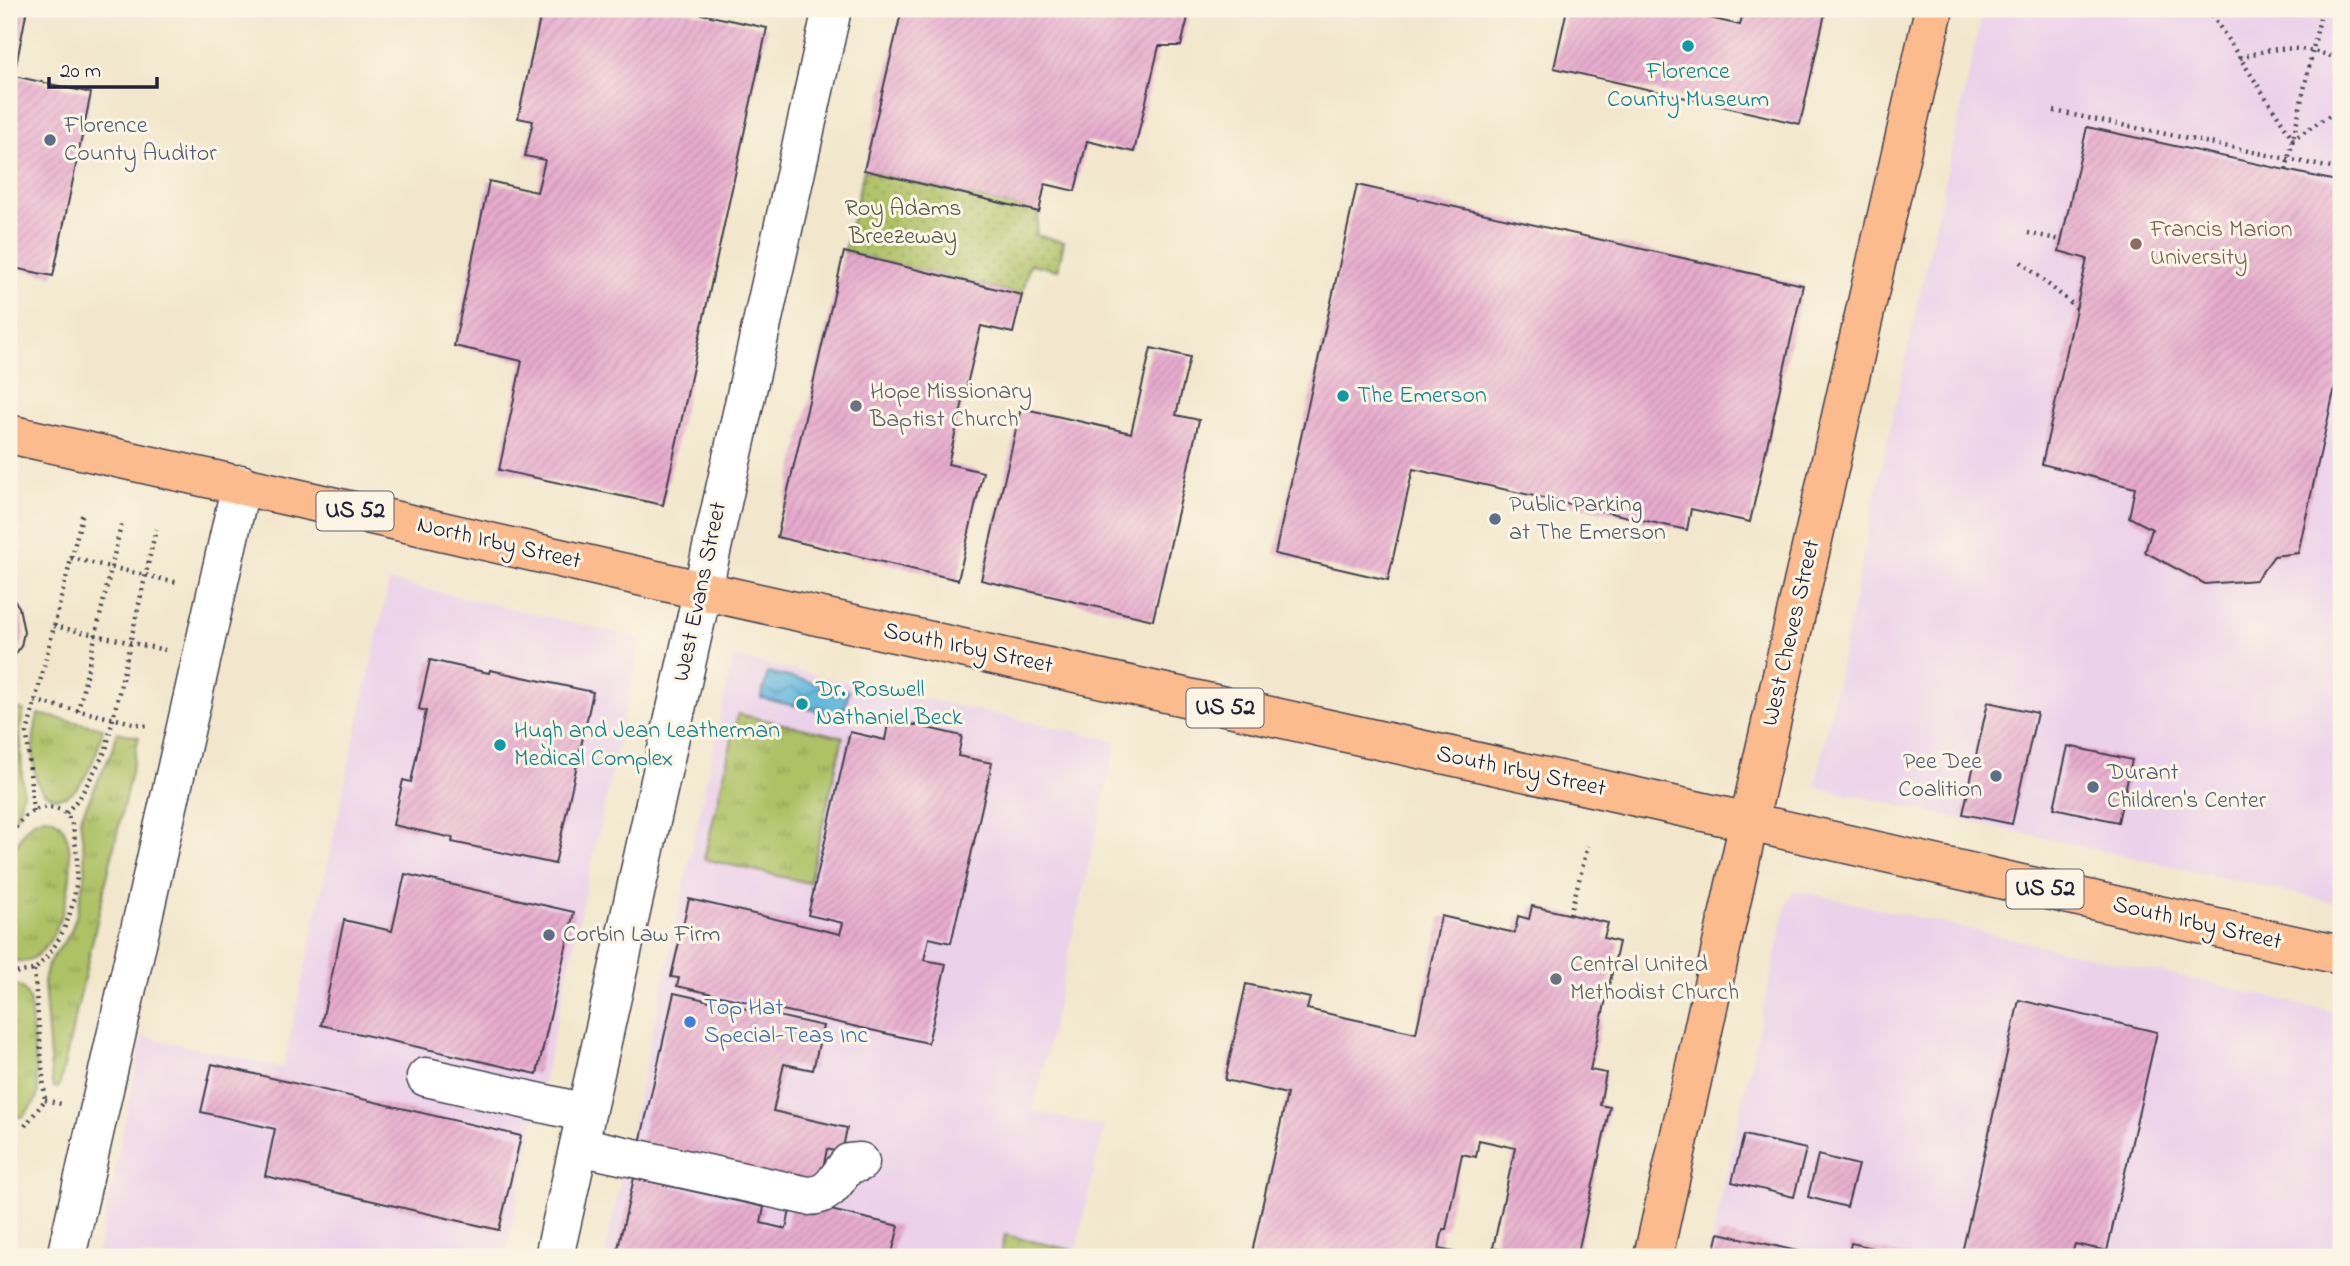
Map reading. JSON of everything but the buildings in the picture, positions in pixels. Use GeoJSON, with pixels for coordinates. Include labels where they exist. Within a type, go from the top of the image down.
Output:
{"type":"FeatureCollection","features":[{"type":"Feature","properties":{"kind":"main road","name":"West Cheves Street"},"geometry":{"type":"LineString","coordinates":[[1653,1257],[1934,9]]}},
{"type":"Feature","properties":{"kind":"main road","name":"North Irby Street"},"geometry":{"type":"LineString","coordinates":[[9,434],[241,484],[701,591]]}},
{"type":"Feature","properties":{"kind":"main road","name":"South Irby Street"},"geometry":{"type":"LineString","coordinates":[[701,591],[2341,955]]}},
{"type":"Feature","properties":{"kind":"street","name":"West Evans Street"},"geometry":{"type":"LineString","coordinates":[[554,1257],[832,9]]}},
{"type":"Feature","properties":{"kind":"street"},"geometry":{"type":"LineString","coordinates":[[66,1257],[241,484]]}},
{"type":"Feature","properties":{"kind":"street"},"geometry":{"type":"LineString","coordinates":[[426,1077],[583,1129],[808,1196],[827,1192],[849,1163],[860,1162]]}},
{"type":"Feature","properties":{"kind":"path"},"geometry":{"type":"LineString","coordinates":[[2208,9],[2293,139]]}},
{"type":"Feature","properties":{"kind":"path"},"geometry":{"type":"LineString","coordinates":[[2286,170],[2322,9]]}},
{"type":"Feature","properties":{"kind":"path"},"geometry":{"type":"LineString","coordinates":[[2240,58],[2275,48],[2292,47],[2313,50],[2341,60]]}},
{"type":"Feature","properties":{"kind":"path"},"geometry":{"type":"LineString","coordinates":[[2293,139],[2341,108]]}},
{"type":"Feature","properties":{"kind":"path"},"geometry":{"type":"LineString","coordinates":[[2054,111],[2341,170]]}},
{"type":"Feature","properties":{"kind":"path"},"geometry":{"type":"LineString","coordinates":[[2028,233],[2061,240]]}},
{"type":"Feature","properties":{"kind":"path"},"geometry":{"type":"LineString","coordinates":[[2021,262],[2077,308]]}},
{"type":"Feature","properties":{"kind":"path"},"geometry":{"type":"LineString","coordinates":[[33,811],[26,742],[83,512]]}},
{"type":"Feature","properties":{"kind":"path"},"geometry":{"type":"LineString","coordinates":[[78,711],[122,521]]}},
{"type":"Feature","properties":{"kind":"path"},"geometry":{"type":"LineString","coordinates":[[66,813],[80,797],[101,761],[156,529]]}},
{"type":"Feature","properties":{"kind":"path"},"geometry":{"type":"LineString","coordinates":[[71,558],[181,583]]}},
{"type":"Feature","properties":{"kind":"path"},"geometry":{"type":"LineString","coordinates":[[54,626],[165,650]]}},
{"type":"Feature","properties":{"kind":"path"},"geometry":{"type":"LineString","coordinates":[[35,701],[147,726]]}},
{"type":"Feature","properties":{"kind":"path"},"geometry":{"type":"LineString","coordinates":[[9,840],[23,818],[40,806],[59,809],[66,813],[72,823],[78,855],[78,873],[69,916],[59,939],[34,970],[9,970]]}},
{"type":"Feature","properties":{"kind":"path"},"geometry":{"type":"LineString","coordinates":[[1570,915],[1588,846]]}},
{"type":"Feature","properties":{"kind":"path"},"geometry":{"type":"LineString","coordinates":[[25,1126],[45,1100],[34,970]]}},
{"type":"Feature","properties":{"kind":"path"},"geometry":{"type":"LineString","coordinates":[[45,1100],[63,1104]]}},
{"type":"Feature","properties":{"kind":"shaded area","name":"Francis Marion University"},"geometry":{"type":"Polygon","coordinates":[[[1983,9],[2341,9],[2341,904],[1815,787],[1879,479],[1983,9]]]}},
{"type":"Feature","properties":{"kind":"shaded area"},"geometry":{"type":"Polygon","coordinates":[[[389,581],[641,638],[505,1257],[96,1257],[143,1036],[283,1068],[389,581]]]}},
{"type":"Feature","properties":{"kind":"shaded area"},"geometry":{"type":"Polygon","coordinates":[[[733,657],[1117,741],[1033,1111],[1104,1127],[1076,1251],[1006,1235],[1000,1257],[604,1257],[733,657]]]}},
{"type":"Feature","properties":{"kind":"shaded area"},"geometry":{"type":"Polygon","coordinates":[[[1800,891],[2341,1013],[2341,1257],[1708,1257],[1787,902],[1794,892],[1800,891]]]}},
{"type":"Feature","properties":{"kind":"green space","name":"Roy Adams Breezeway"},"geometry":{"type":"Polygon","coordinates":[[[864,170],[1039,212],[1036,235],[1064,242],[1058,270],[1030,264],[1022,295],[844,252],[864,170]]]}},
{"type":"Feature","properties":{"kind":"green space"},"geometry":{"type":"Polygon","coordinates":[[[9,707],[24,710],[20,729],[23,793],[18,814],[9,827],[9,707]]]}},
{"type":"Feature","properties":{"kind":"green space"},"geometry":{"type":"Polygon","coordinates":[[[38,714],[103,728],[87,773],[73,792],[64,797],[49,795],[38,784],[33,749],[38,714]]]}},
{"type":"Feature","properties":{"kind":"green space"},"geometry":{"type":"Polygon","coordinates":[[[738,714],[843,737],[809,883],[704,859],[738,714]]]}},
{"type":"Feature","properties":{"kind":"green space"},"geometry":{"type":"Polygon","coordinates":[[[117,732],[139,737],[58,1088],[52,1084],[44,982],[48,964],[70,933],[76,917],[86,870],[80,819],[113,749],[117,732]]]}},
{"type":"Feature","properties":{"kind":"green space"},"geometry":{"type":"Polygon","coordinates":[[[44,817],[60,824],[68,843],[70,869],[66,898],[57,926],[44,948],[28,960],[9,958],[9,857],[26,828],[44,817]]]}},
{"type":"Feature","properties":{"kind":"green space"},"geometry":{"type":"Polygon","coordinates":[[[9,984],[24,990],[30,1004],[38,1092],[36,1100],[23,1117],[9,1116],[9,984]]]}},
{"type":"Feature","properties":{"kind":"green space"},"geometry":{"type":"Polygon","coordinates":[[[1005,1235],[1102,1257],[1000,1257],[1005,1235]]]}},
{"type":"Feature","properties":{"kind":"water"},"geometry":{"type":"Polygon","coordinates":[[[768,672],[849,691],[843,717],[808,709],[810,702],[797,699],[795,706],[761,698],[768,672]]]}},
{"type":"Feature","properties":{"kind":"place","name":"Florence County Museum"},"geometry":{"type":"Point","coordinates":[1688,46]}},
{"type":"Feature","properties":{"kind":"place","name":"Florence County Auditor"},"geometry":{"type":"Point","coordinates":[50,140]}},
{"type":"Feature","properties":{"kind":"place","name":"Francis Marion University"},"geometry":{"type":"Point","coordinates":[2136,244]}},
{"type":"Feature","properties":{"kind":"place","name":"The Emerson"},"geometry":{"type":"Point","coordinates":[1343,396]}},
{"type":"Feature","properties":{"kind":"place","name":"Hope Missionary Baptist Church"},"geometry":{"type":"Point","coordinates":[856,406]}},
{"type":"Feature","properties":{"kind":"place","name":"Public Parking at The Emerson"},"geometry":{"type":"Point","coordinates":[1495,519]}},
{"type":"Feature","properties":{"kind":"place","name":"Dr. Roswell Nathaniel Beck"},"geometry":{"type":"Point","coordinates":[802,704]}},
{"type":"Feature","properties":{"kind":"place","name":"Hugh and Jean Leatherman Medical Complex"},"geometry":{"type":"Point","coordinates":[500,745]}},
{"type":"Feature","properties":{"kind":"place","name":"Pee Dee Coalition"},"geometry":{"type":"Point","coordinates":[1996,776]}},
{"type":"Feature","properties":{"kind":"place","name":"Durant Children's Center"},"geometry":{"type":"Point","coordinates":[2093,787]}},
{"type":"Feature","properties":{"kind":"place","name":"Corbin Law Firm"},"geometry":{"type":"Point","coordinates":[549,935]}},
{"type":"Feature","properties":{"kind":"place","name":"Central United Methodist Church"},"geometry":{"type":"Point","coordinates":[1556,979]}},
{"type":"Feature","properties":{"kind":"place","name":"Top Hat Special-Teas Inc"},"geometry":{"type":"Point","coordinates":[690,1022]}}]}
